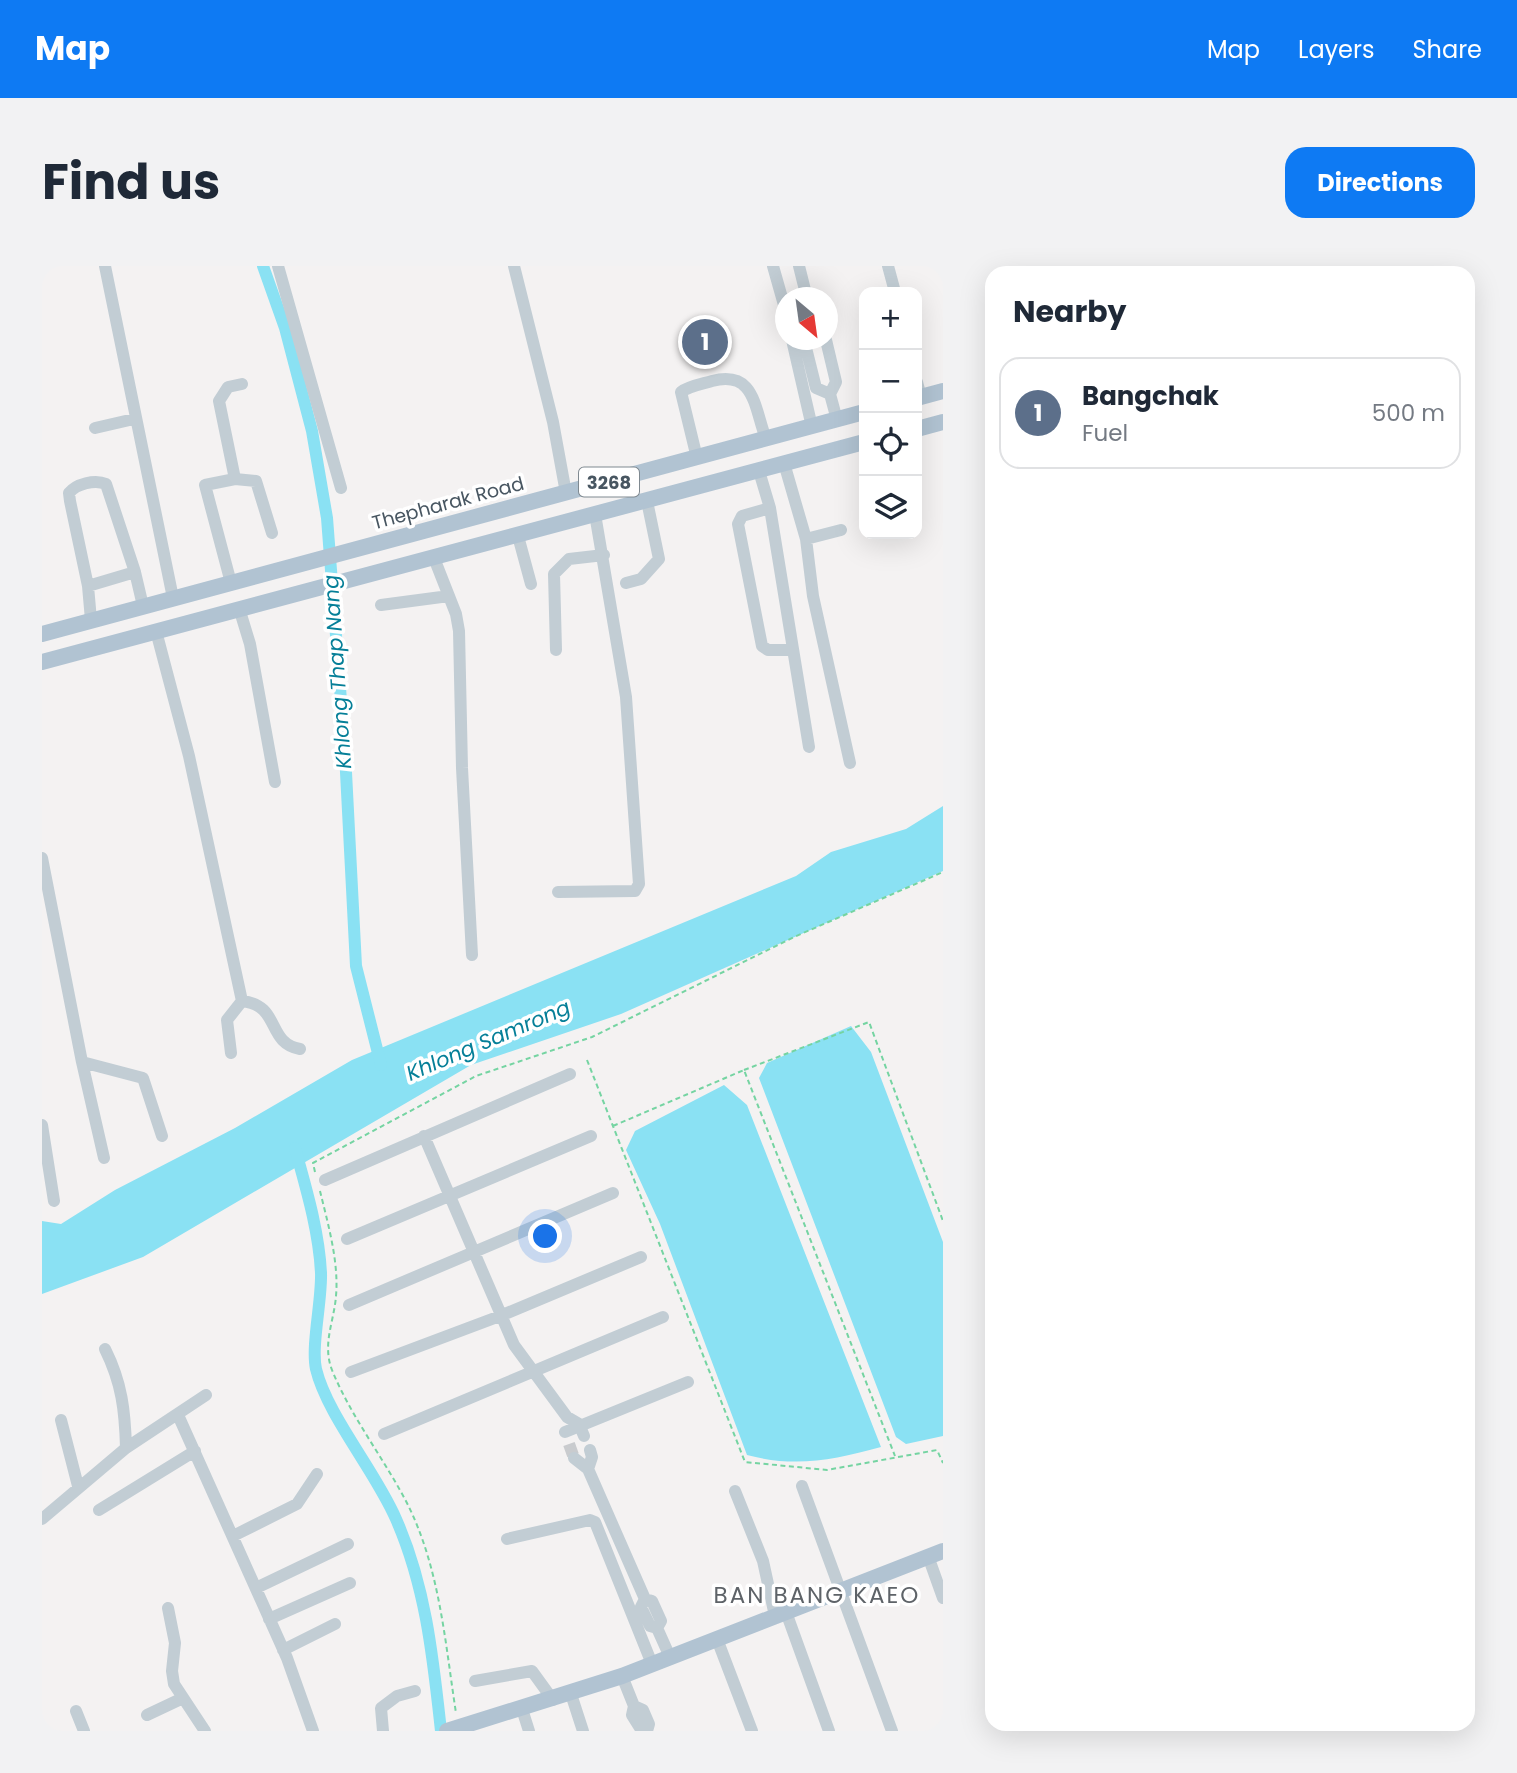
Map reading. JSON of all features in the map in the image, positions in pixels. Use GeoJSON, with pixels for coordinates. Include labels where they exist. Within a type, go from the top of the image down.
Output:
{"type":"FeatureCollection","features":[{"type":"Feature","properties":{"kind":"main road"},"geometry":{"type":"LineString","coordinates":[[922,392],[943,391]]}},
{"type":"Feature","properties":{"kind":"main road","name":"Thepharak Road"},"geometry":{"type":"LineString","coordinates":[[42,634],[861,413]]}},
{"type":"Feature","properties":{"kind":"main road"},"geometry":{"type":"LineString","coordinates":[[922,428],[943,422]]}},
{"type":"Feature","properties":{"kind":"main road","name":"3268"},"geometry":{"type":"LineString","coordinates":[[42,662],[859,443]]}},
{"type":"Feature","properties":{"kind":"main road"},"geometry":{"type":"LineString","coordinates":[[453,1730],[622,1676],[936,1554]]}},
{"type":"Feature","properties":{"kind":"street"},"geometry":{"type":"LineString","coordinates":[[105,266],[134,419],[173,598]]}},
{"type":"Feature","properties":{"kind":"street"},"geometry":{"type":"LineString","coordinates":[[278,266],[341,488]]}},
{"type":"Feature","properties":{"kind":"street"},"geometry":{"type":"LineString","coordinates":[[514,266],[553,422],[566,494]]}},
{"type":"Feature","properties":{"kind":"street"},"geometry":{"type":"LineString","coordinates":[[773,266],[779,287]]}},
{"type":"Feature","properties":{"kind":"street"},"geometry":{"type":"LineString","coordinates":[[799,266],[804,287]]}},
{"type":"Feature","properties":{"kind":"street"},"geometry":{"type":"LineString","coordinates":[[888,266],[894,287]]}},
{"type":"Feature","properties":{"kind":"street"},"geometry":{"type":"LineString","coordinates":[[794,350],[812,427]]}},
{"type":"Feature","properties":{"kind":"street"},"geometry":{"type":"LineString","coordinates":[[806,350],[816,388],[830,394]]}},
{"type":"Feature","properties":{"kind":"street"},"geometry":{"type":"LineString","coordinates":[[828,350],[836,382],[830,394],[837,420]]}},
{"type":"Feature","properties":{"kind":"street"},"geometry":{"type":"LineString","coordinates":[[697,458],[681,392],[716,380],[727,377],[739,380],[747,387],[766,439]]}},
{"type":"Feature","properties":{"kind":"street"},"geometry":{"type":"LineString","coordinates":[[235,478],[219,401],[228,387],[242,384]]}},
{"type":"Feature","properties":{"kind":"street"},"geometry":{"type":"LineString","coordinates":[[95,428],[134,419]]}},
{"type":"Feature","properties":{"kind":"street"},"geometry":{"type":"LineString","coordinates":[[784,463],[806,539],[813,596],[850,763]]}},
{"type":"Feature","properties":{"kind":"street"},"geometry":{"type":"LineString","coordinates":[[759,471],[770,508],[809,747]]}},
{"type":"Feature","properties":{"kind":"street"},"geometry":{"type":"LineString","coordinates":[[231,583],[205,485],[235,478],[256,481],[272,533]]}},
{"type":"Feature","properties":{"kind":"street"},"geometry":{"type":"LineString","coordinates":[[91,620],[88,586],[69,493],[74,488],[98,481],[106,484],[135,572],[143,606]]}},
{"type":"Feature","properties":{"kind":"street"},"geometry":{"type":"LineString","coordinates":[[626,583],[641,579],[659,559],[647,501]]}},
{"type":"Feature","properties":{"kind":"street"},"geometry":{"type":"LineString","coordinates":[[770,508],[743,516],[738,524],[762,646],[768,650],[793,650]]}},
{"type":"Feature","properties":{"kind":"street"},"geometry":{"type":"LineString","coordinates":[[558,892],[635,891],[639,884],[626,698],[595,514]]}},
{"type":"Feature","properties":{"kind":"street"},"geometry":{"type":"LineString","coordinates":[[806,539],[841,530]]}},
{"type":"Feature","properties":{"kind":"street"},"geometry":{"type":"LineString","coordinates":[[517,536],[531,584]]}},
{"type":"Feature","properties":{"kind":"street"},"geometry":{"type":"LineString","coordinates":[[556,650],[554,574],[569,559],[604,555]]}},
{"type":"Feature","properties":{"kind":"street"},"geometry":{"type":"LineString","coordinates":[[434,558],[459,631],[462,782],[472,955]]}},
{"type":"Feature","properties":{"kind":"street"},"geometry":{"type":"LineString","coordinates":[[88,586],[135,572]]}},
{"type":"Feature","properties":{"kind":"street"},"geometry":{"type":"LineString","coordinates":[[381,605],[449,596]]}},
{"type":"Feature","properties":{"kind":"street"},"geometry":{"type":"LineString","coordinates":[[239,608],[250,643],[275,782]]}},
{"type":"Feature","properties":{"kind":"street"},"geometry":{"type":"LineString","coordinates":[[156,631],[189,756],[242,1001]]}},
{"type":"Feature","properties":{"kind":"street"},"geometry":{"type":"LineString","coordinates":[[42,858],[82,1062],[104,1158]]}},
{"type":"Feature","properties":{"kind":"street"},"geometry":{"type":"LineString","coordinates":[[242,1001],[260,1004],[284,1042],[300,1049]]}},
{"type":"Feature","properties":{"kind":"street"},"geometry":{"type":"LineString","coordinates":[[231,1053],[227,1020],[242,1001]]}},
{"type":"Feature","properties":{"kind":"street"},"geometry":{"type":"LineString","coordinates":[[82,1062],[143,1078],[162,1136]]}},
{"type":"Feature","properties":{"kind":"street"},"geometry":{"type":"LineString","coordinates":[[326,1180],[570,1074]]}},
{"type":"Feature","properties":{"kind":"street"},"geometry":{"type":"LineString","coordinates":[[42,1125],[54,1201]]}},
{"type":"Feature","properties":{"kind":"street"},"geometry":{"type":"LineString","coordinates":[[424,1136],[514,1345],[567,1417],[582,1430]]}},
{"type":"Feature","properties":{"kind":"street"},"geometry":{"type":"LineString","coordinates":[[347,1239],[591,1136]]}},
{"type":"Feature","properties":{"kind":"street"},"geometry":{"type":"LineString","coordinates":[[349,1305],[613,1192]]}},
{"type":"Feature","properties":{"kind":"street"},"geometry":{"type":"LineString","coordinates":[[351,1372],[641,1257]]}},
{"type":"Feature","properties":{"kind":"street"},"geometry":{"type":"LineString","coordinates":[[384,1434],[663,1317]]}},
{"type":"Feature","properties":{"kind":"street"},"geometry":{"type":"LineString","coordinates":[[105,1349],[118,1376],[125,1406],[126,1448]]}},
{"type":"Feature","properties":{"kind":"street"},"geometry":{"type":"LineString","coordinates":[[567,1417],[567,1438],[688,1382]]}},
{"type":"Feature","properties":{"kind":"street"},"geometry":{"type":"LineString","coordinates":[[42,1519],[126,1448],[206,1395]]}},
{"type":"Feature","properties":{"kind":"street"},"geometry":{"type":"LineString","coordinates":[[178,1415],[270,1619],[313,1731]]}},
{"type":"Feature","properties":{"kind":"street"},"geometry":{"type":"LineString","coordinates":[[61,1420],[78,1486]]}},
{"type":"Feature","properties":{"kind":"street"},"geometry":{"type":"LineString","coordinates":[[587,1469],[592,1457],[590,1450]]}},
{"type":"Feature","properties":{"kind":"street"},"geometry":{"type":"LineString","coordinates":[[99,1510],[195,1451]]}},
{"type":"Feature","properties":{"kind":"street"},"geometry":{"type":"LineString","coordinates":[[574,1458],[587,1469],[645,1599],[641,1607],[650,1626],[657,1628],[670,1657]]}},
{"type":"Feature","properties":{"kind":"street"},"geometry":{"type":"LineString","coordinates":[[233,1536],[297,1504],[317,1474]]}},
{"type":"Feature","properties":{"kind":"street"},"geometry":{"type":"LineString","coordinates":[[802,1486],[892,1731]]}},
{"type":"Feature","properties":{"kind":"street"},"geometry":{"type":"LineString","coordinates":[[735,1492],[763,1561],[780,1614],[829,1731]]}},
{"type":"Feature","properties":{"kind":"street"},"geometry":{"type":"LineString","coordinates":[[507,1539],[590,1520],[595,1522],[652,1664]]}},
{"type":"Feature","properties":{"kind":"street"},"geometry":{"type":"LineString","coordinates":[[256,1588],[348,1544]]}},
{"type":"Feature","properties":{"kind":"street"},"geometry":{"type":"LineString","coordinates":[[936,1554],[943,1598]]}},
{"type":"Feature","properties":{"kind":"street"},"geometry":{"type":"LineString","coordinates":[[270,1619],[350,1583]]}},
{"type":"Feature","properties":{"kind":"street"},"geometry":{"type":"LineString","coordinates":[[168,1608],[175,1643],[172,1671],[174,1684],[205,1731]]}},
{"type":"Feature","properties":{"kind":"street"},"geometry":{"type":"LineString","coordinates":[[283,1650],[335,1624]]}},
{"type":"Feature","properties":{"kind":"street"},"geometry":{"type":"LineString","coordinates":[[717,1639],[752,1731]]}},
{"type":"Feature","properties":{"kind":"street"},"geometry":{"type":"LineString","coordinates":[[475,1681],[532,1671],[553,1699]]}},
{"type":"Feature","properties":{"kind":"street"},"geometry":{"type":"LineString","coordinates":[[622,1676],[634,1706],[632,1715],[642,1731]]}},
{"type":"Feature","properties":{"kind":"street"},"geometry":{"type":"LineString","coordinates":[[383,1731],[379,1711],[384,1703],[415,1691]]}},
{"type":"Feature","properties":{"kind":"street"},"geometry":{"type":"LineString","coordinates":[[571,1694],[583,1731]]}},
{"type":"Feature","properties":{"kind":"street"},"geometry":{"type":"LineString","coordinates":[[147,1715],[183,1698]]}},
{"type":"Feature","properties":{"kind":"street"},"geometry":{"type":"LineString","coordinates":[[634,1706],[643,1710],[649,1724],[647,1731]]}},
{"type":"Feature","properties":{"kind":"street"},"geometry":{"type":"LineString","coordinates":[[522,1709],[529,1731]]}},
{"type":"Feature","properties":{"kind":"street"},"geometry":{"type":"LineString","coordinates":[[76,1711],[83,1731]]}},
{"type":"Feature","properties":{"kind":"path"},"geometry":{"type":"LineString","coordinates":[[859,909],[943,872]]}},
{"type":"Feature","properties":{"kind":"path"},"geometry":{"type":"LineString","coordinates":[[613,1126],[744,1070],[869,1022],[943,1221]]}},
{"type":"Feature","properties":{"kind":"path"},"geometry":{"type":"LineString","coordinates":[[587,1060],[745,1462],[827,1470],[943,1448]]}},
{"type":"Feature","properties":{"kind":"path"},"geometry":{"type":"LineString","coordinates":[[744,1070],[896,1457]]}},
{"type":"Feature","properties":{"kind":"path"},"geometry":{"type":"LineString","coordinates":[[937,1450],[943,1463]]}},
{"type":"Feature","properties":{"kind":"water","name":"Khlong Samrong"},"geometry":{"type":"Polygon","coordinates":[[[943,806],[943,871],[621,1014],[471,1065],[143,1257],[42,1294],[42,1221],[61,1224],[115,1190],[235,1128],[352,1060],[796,876],[831,852],[906,829],[943,806]]]}},
{"type":"Feature","properties":{"kind":"water"},"geometry":{"type":"Polygon","coordinates":[[[851,1026],[871,1052],[943,1242],[943,1436],[906,1444],[896,1437],[759,1078],[767,1063],[851,1026]]]}},
{"type":"Feature","properties":{"kind":"water"},"geometry":{"type":"Polygon","coordinates":[[[724,1085],[747,1105],[881,1447],[847,1456],[798,1462],[747,1455],[660,1224],[626,1150],[635,1131],[724,1085]]]}},
{"type":"Feature","properties":{"kind":"waterway","name":"Khlong Thap Nang"},"geometry":{"type":"LineString","coordinates":[[263,266],[285,328],[312,431],[327,518],[345,753],[356,966],[381,1065]]}},
{"type":"Feature","properties":{"kind":"waterway"},"geometry":{"type":"LineString","coordinates":[[295,1148],[320,1257],[316,1369],[330,1405],[396,1519],[415,1571],[427,1623],[441,1731]]}},
{"type":"Feature","properties":{"kind":"tunnel"},"geometry":{"type":"LineString","coordinates":[[569,1444],[574,1458]]}},
{"type":"Feature","properties":{"kind":"place","name":"Bangchak"},"geometry":{"type":"Point","coordinates":[705,342]}},
{"type":"Feature","properties":{"kind":"district","name":"BAN BANG KAEO"},"geometry":{"type":"Point","coordinates":[817,1595]}}]}
